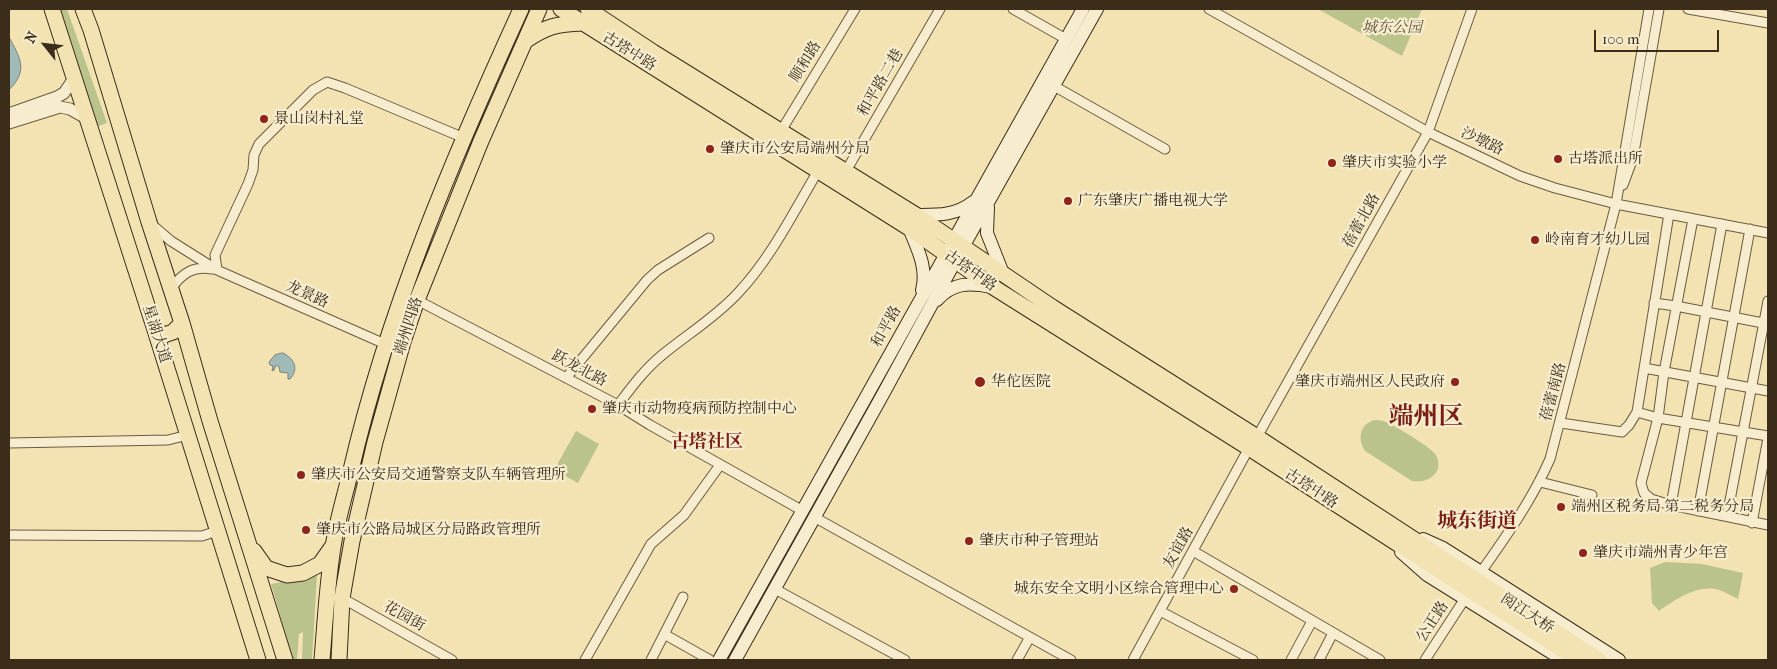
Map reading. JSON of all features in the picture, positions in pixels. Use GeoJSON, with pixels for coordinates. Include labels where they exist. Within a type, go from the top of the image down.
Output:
{"type":"FeatureCollection","features":[{"type":"Feature","properties":{"kind":"main road","name":"星湖大道"},"geometry":{"type":"LineString","coordinates":[[52,9],[258,660]]}},
{"type":"Feature","properties":{"kind":"main road","name":"星湖大道"},"geometry":{"type":"LineString","coordinates":[[83,9],[182,322],[210,421],[285,660]]}},
{"type":"Feature","properties":{"kind":"main road"},"geometry":{"type":"LineString","coordinates":[[509,35],[512,9]]}},
{"type":"Feature","properties":{"kind":"main road","name":"端州四路"},"geometry":{"type":"LineString","coordinates":[[322,660],[333,546],[359,437],[385,344],[406,285],[464,138],[520,9]]}},
{"type":"Feature","properties":{"kind":"main road","name":"端州四路"},"geometry":{"type":"LineString","coordinates":[[339,660],[342,598],[352,541],[375,442],[403,342],[417,300],[480,141],[539,9]]}},
{"type":"Feature","properties":{"kind":"main road","name":"古塔中路"},"geometry":{"type":"LineString","coordinates":[[562,9],[583,23],[781,131],[846,171],[912,222],[954,251],[1004,276],[1049,314]]}},
{"type":"Feature","properties":{"kind":"main road","name":"和平路"},"geometry":{"type":"LineString","coordinates":[[982,202],[1083,9]]}},
{"type":"Feature","properties":{"kind":"main road","name":"和平路"},"geometry":{"type":"LineString","coordinates":[[719,660],[809,514],[954,251],[1054,86],[1097,9]]}},
{"type":"Feature","properties":{"kind":"main road","name":"古塔中路"},"geometry":{"type":"LineString","coordinates":[[593,11],[650,58],[818,171],[912,222]]}},
{"type":"Feature","properties":{"kind":"main road"},"geometry":{"type":"LineString","coordinates":[[524,42],[542,30],[553,26],[583,23]]}},
{"type":"Feature","properties":{"kind":"main road"},"geometry":{"type":"LineString","coordinates":[[442,193],[458,199]]}},
{"type":"Feature","properties":{"kind":"main road"},"geometry":{"type":"LineString","coordinates":[[924,305],[924,274],[912,222],[950,214],[982,202],[987,233],[1004,276]]}},
{"type":"Feature","properties":{"kind":"main road","name":"古塔中路"},"geometry":{"type":"LineString","coordinates":[[954,251],[993,287],[1049,314],[1452,572]]}},
{"type":"Feature","properties":{"kind":"main road"},"geometry":{"type":"LineString","coordinates":[[924,305],[960,284],[971,283],[993,287]]}},
{"type":"Feature","properties":{"kind":"main road"},"geometry":{"type":"LineString","coordinates":[[155,330],[164,335],[173,332],[182,322]]}},
{"type":"Feature","properties":{"kind":"main road","name":"和平路"},"geometry":{"type":"LineString","coordinates":[[735,660],[775,589],[809,514]]}},
{"type":"Feature","properties":{"kind":"main road","name":"古塔中路"},"geometry":{"type":"LineString","coordinates":[[1383,528],[1443,548],[1619,660]]}},
{"type":"Feature","properties":{"kind":"main road","name":"古塔中路"},"geometry":{"type":"LineString","coordinates":[[1383,528],[1427,575],[1464,600],[1563,660]]}},
{"type":"Feature","properties":{"kind":"main road"},"geometry":{"type":"LineString","coordinates":[[247,541],[266,568],[287,575],[303,573],[320,564],[333,546]]}},
{"type":"Feature","properties":{"kind":"main road","name":"阅江大桥"},"geometry":{"type":"LineString","coordinates":[[1452,572],[1578,660]]}},
{"type":"Feature","properties":{"kind":"main road","name":"阅江大桥"},"geometry":{"type":"LineString","coordinates":[[1452,572],[1599,660]]}},
{"type":"Feature","properties":{"kind":"main road"},"geometry":{"type":"LineString","coordinates":[[324,631],[340,631]]}},
{"type":"Feature","properties":{"kind":"street","name":"顺和路"},"geometry":{"type":"LineString","coordinates":[[781,131],[856,9]]}},
{"type":"Feature","properties":{"kind":"street","name":"和平路二巷"},"geometry":{"type":"LineString","coordinates":[[846,171],[940,9]]}},
{"type":"Feature","properties":{"kind":"street"},"geometry":{"type":"LineString","coordinates":[[1013,9],[1066,39]]}},
{"type":"Feature","properties":{"kind":"street","name":"沙墩路"},"geometry":{"type":"LineString","coordinates":[[1209,9],[1428,132],[1520,176],[1555,188],[1616,204],[1768,233]]}},
{"type":"Feature","properties":{"kind":"street","name":"蓓蕾北路"},"geometry":{"type":"LineString","coordinates":[[1253,443],[1428,132],[1472,9]]}},
{"type":"Feature","properties":{"kind":"street","name":"蓓蕾南路"},"geometry":{"type":"LineString","coordinates":[[1481,572],[1526,506],[1540,482],[1550,459],[1616,204],[1649,9]]}},
{"type":"Feature","properties":{"kind":"street","name":"蓓蕾南路"},"geometry":{"type":"LineString","coordinates":[[1616,204],[1633,158],[1659,9]]}},
{"type":"Feature","properties":{"kind":"street"},"geometry":{"type":"LineString","coordinates":[[1688,9],[1723,12],[1768,23]]}},
{"type":"Feature","properties":{"kind":"street"},"geometry":{"type":"LineString","coordinates":[[9,114],[58,97],[64,93],[75,77]]}},
{"type":"Feature","properties":{"kind":"street"},"geometry":{"type":"LineString","coordinates":[[217,270],[215,255],[248,184],[253,170],[254,155],[259,144],[313,90],[327,82],[378,101],[464,138]]}},
{"type":"Feature","properties":{"kind":"street"},"geometry":{"type":"LineString","coordinates":[[1054,86],[1165,149]]}},
{"type":"Feature","properties":{"kind":"street"},"geometry":{"type":"LineString","coordinates":[[9,123],[60,107],[70,109],[86,118]]}},
{"type":"Feature","properties":{"kind":"street"},"geometry":{"type":"LineString","coordinates":[[618,406],[640,376],[660,356],[718,312],[743,287],[770,251],[818,171]]}},
{"type":"Feature","properties":{"kind":"street"},"geometry":{"type":"LineString","coordinates":[[1560,423],[1622,432],[1637,412],[1669,214]]}},
{"type":"Feature","properties":{"kind":"street"},"geometry":{"type":"LineString","coordinates":[[1693,219],[1664,372],[1658,418],[1642,483],[1644,493],[1651,499],[1671,505],[1768,525]]}},
{"type":"Feature","properties":{"kind":"street"},"geometry":{"type":"LineString","coordinates":[[149,222],[172,241],[217,270]]}},
{"type":"Feature","properties":{"kind":"street"},"geometry":{"type":"LineString","coordinates":[[1671,505],[1722,224]]}},
{"type":"Feature","properties":{"kind":"street"},"geometry":{"type":"LineString","coordinates":[[1698,511],[1750,229]]}},
{"type":"Feature","properties":{"kind":"street"},"geometry":{"type":"LineString","coordinates":[[566,378],[652,275],[709,238]]}},
{"type":"Feature","properties":{"kind":"street"},"geometry":{"type":"LineString","coordinates":[[171,289],[177,280],[192,269],[202,267],[217,270]]}},
{"type":"Feature","properties":{"kind":"street","name":"龙景路"},"geometry":{"type":"LineString","coordinates":[[217,270],[385,344]]}},
{"type":"Feature","properties":{"kind":"street","name":"跃龙北路"},"geometry":{"type":"LineString","coordinates":[[417,300],[618,406],[720,465],[1071,660]]}},
{"type":"Feature","properties":{"kind":"street"},"geometry":{"type":"LineString","coordinates":[[1727,516],[1766,324],[1768,301]]}},
{"type":"Feature","properties":{"kind":"street"},"geometry":{"type":"LineString","coordinates":[[1654,304],[1676,306],[1766,324]]}},
{"type":"Feature","properties":{"kind":"street"},"geometry":{"type":"LineString","coordinates":[[1644,368],[1768,391]]}},
{"type":"Feature","properties":{"kind":"street"},"geometry":{"type":"LineString","coordinates":[[1637,412],[1658,418],[1744,431],[1768,437],[1752,523]]}},
{"type":"Feature","properties":{"kind":"street"},"geometry":{"type":"LineString","coordinates":[[9,443],[168,440],[188,436]]}},
{"type":"Feature","properties":{"kind":"street","name":"友谊路"},"geometry":{"type":"LineString","coordinates":[[1133,660],[1253,443]]}},
{"type":"Feature","properties":{"kind":"street"},"geometry":{"type":"LineString","coordinates":[[585,660],[651,544],[684,515],[720,465]]}},
{"type":"Feature","properties":{"kind":"street"},"geometry":{"type":"LineString","coordinates":[[1540,482],[1592,495]]}},
{"type":"Feature","properties":{"kind":"street"},"geometry":{"type":"LineString","coordinates":[[9,535],[202,536],[217,531]]}},
{"type":"Feature","properties":{"kind":"street"},"geometry":{"type":"LineString","coordinates":[[1193,551],[1380,660]]}},
{"type":"Feature","properties":{"kind":"street"},"geometry":{"type":"LineString","coordinates":[[775,589],[906,660]]}},
{"type":"Feature","properties":{"kind":"street"},"geometry":{"type":"LineString","coordinates":[[651,660],[683,597]]}},
{"type":"Feature","properties":{"kind":"street","name":"花园街"},"geometry":{"type":"LineString","coordinates":[[342,598],[452,660]]}},
{"type":"Feature","properties":{"kind":"street","name":"公正路"},"geometry":{"type":"LineString","coordinates":[[1425,660],[1464,600]]}},
{"type":"Feature","properties":{"kind":"street"},"geometry":{"type":"LineString","coordinates":[[1160,611],[1253,660]]}},
{"type":"Feature","properties":{"kind":"street"},"geometry":{"type":"LineString","coordinates":[[1291,660],[1312,621]]}},
{"type":"Feature","properties":{"kind":"street"},"geometry":{"type":"LineString","coordinates":[[1319,660],[1333,633]]}},
{"type":"Feature","properties":{"kind":"street"},"geometry":{"type":"LineString","coordinates":[[664,634],[710,660]]}},
{"type":"Feature","properties":{"kind":"street"},"geometry":{"type":"LineString","coordinates":[[1017,660],[1030,638]]}},
{"type":"Feature","properties":{"kind":"green space"},"geometry":{"type":"Polygon","coordinates":[[[55,9],[67,9],[107,123],[96,127],[55,9]]]}},
{"type":"Feature","properties":{"kind":"green space","name":"城东公园"},"geometry":{"type":"Polygon","coordinates":[[[1318,9],[1422,9],[1402,56],[1318,9]]]}},
{"type":"Feature","properties":{"kind":"green space"},"geometry":{"type":"Polygon","coordinates":[[[1375,420],[1394,426],[1432,451],[1438,460],[1437,471],[1434,475],[1424,480],[1412,481],[1365,451],[1361,441],[1361,432],[1366,425],[1375,420]]]}},
{"type":"Feature","properties":{"kind":"green space"},"geometry":{"type":"Polygon","coordinates":[[[576,431],[599,444],[578,483],[554,470],[576,431]]]}},
{"type":"Feature","properties":{"kind":"green space"},"geometry":{"type":"Polygon","coordinates":[[[1665,562],[1702,564],[1743,573],[1738,599],[1718,590],[1700,590],[1672,602],[1659,611],[1652,603],[1650,568],[1665,562]]]}},
{"type":"Feature","properties":{"kind":"green space"},"geometry":{"type":"Polygon","coordinates":[[[317,575],[312,660],[302,660],[303,632],[299,634],[297,659],[293,660],[271,584],[317,575]]]}},
{"type":"Feature","properties":{"kind":"water"},"geometry":{"type":"Polygon","coordinates":[[[9,37],[19,58],[21,70],[15,83],[9,90],[9,37]]]}},
{"type":"Feature","properties":{"kind":"water"},"geometry":{"type":"Polygon","coordinates":[[[283,353],[294,364],[294,372],[290,379],[288,379],[288,373],[280,372],[279,367],[276,365],[272,371],[273,366],[269,362],[275,355],[283,353]]]}},
{"type":"Feature","properties":{"kind":"place","name":"景山岗村礼堂"},"geometry":{"type":"Point","coordinates":[264,119]}},
{"type":"Feature","properties":{"kind":"place","name":"肇庆市公安局端州分局"},"geometry":{"type":"Point","coordinates":[710,149]}},
{"type":"Feature","properties":{"kind":"place","name":"古塔派出所"},"geometry":{"type":"Point","coordinates":[1558,159]}},
{"type":"Feature","properties":{"kind":"place","name":"肇庆市实验小学"},"geometry":{"type":"Point","coordinates":[1332,163]}},
{"type":"Feature","properties":{"kind":"place","name":"广东肇庆广播电视大学"},"geometry":{"type":"Point","coordinates":[1068,201]}},
{"type":"Feature","properties":{"kind":"place","name":"岭南育才幼儿园"},"geometry":{"type":"Point","coordinates":[1535,240]}},
{"type":"Feature","properties":{"kind":"place","name":"华佗医院"},"geometry":{"type":"Point","coordinates":[980,382]}},
{"type":"Feature","properties":{"kind":"place","name":"肇庆市端州区人民政府"},"geometry":{"type":"Point","coordinates":[1455,382]}},
{"type":"Feature","properties":{"kind":"place","name":"肇庆市动物疫病预防控制中心"},"geometry":{"type":"Point","coordinates":[592,409]}},
{"type":"Feature","properties":{"kind":"place","name":"肇庆市公安局交通警察支队车辆管理所"},"geometry":{"type":"Point","coordinates":[301,475]}},
{"type":"Feature","properties":{"kind":"place","name":"端州区税务局 第二税务分局"},"geometry":{"type":"Point","coordinates":[1561,507]}},
{"type":"Feature","properties":{"kind":"place","name":"肇庆市公路局城区分局路政管理所"},"geometry":{"type":"Point","coordinates":[306,530]}},
{"type":"Feature","properties":{"kind":"place","name":"肇庆市种子管理站"},"geometry":{"type":"Point","coordinates":[969,541]}},
{"type":"Feature","properties":{"kind":"place","name":"肇庆市端州青少年宫"},"geometry":{"type":"Point","coordinates":[1583,553]}},
{"type":"Feature","properties":{"kind":"place","name":"城东安全文明小区综合管理中心"},"geometry":{"type":"Point","coordinates":[1234,589]}},
{"type":"Feature","properties":{"kind":"district","name":"端州区"},"geometry":{"type":"Point","coordinates":[1426,418]}},
{"type":"Feature","properties":{"kind":"district","name":"古塔社区"},"geometry":{"type":"Point","coordinates":[707,443]}},
{"type":"Feature","properties":{"kind":"district","name":"城东街道"},"geometry":{"type":"Point","coordinates":[1477,522]}}]}
